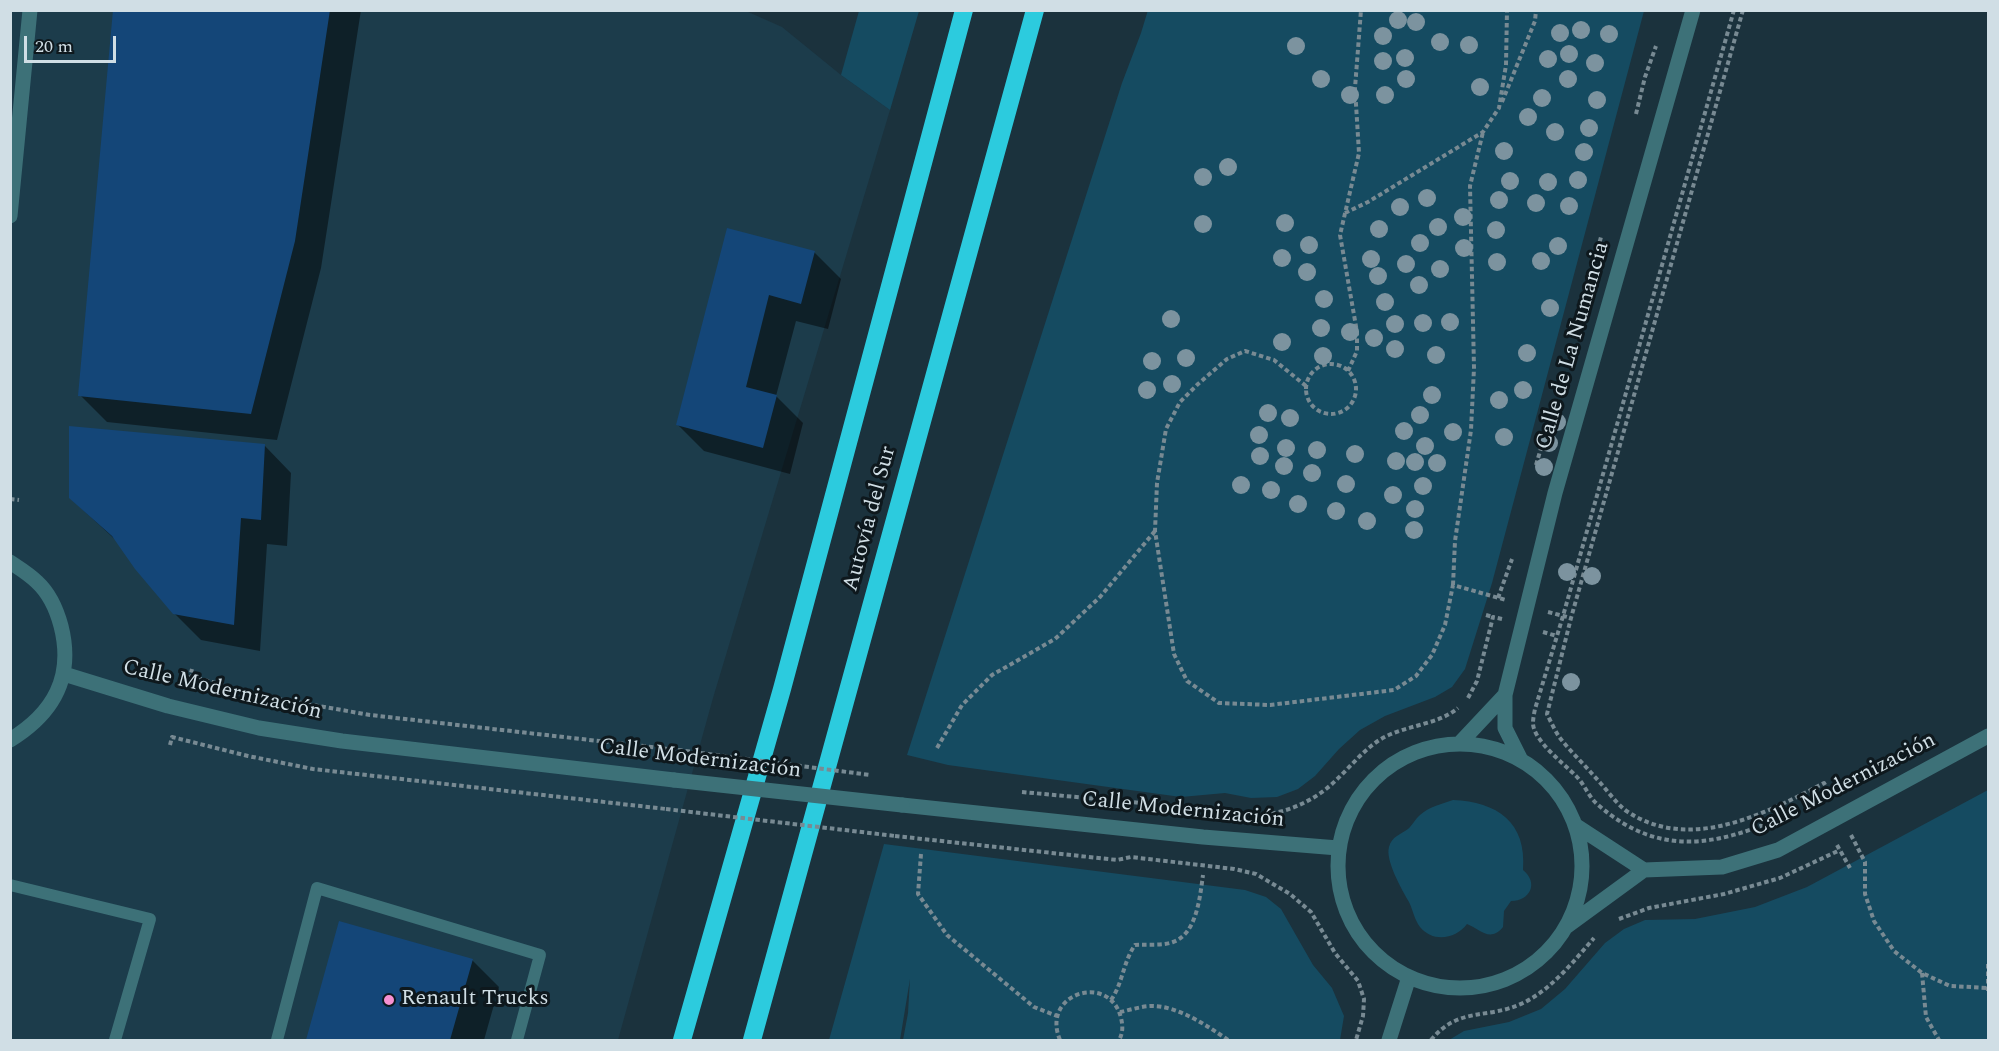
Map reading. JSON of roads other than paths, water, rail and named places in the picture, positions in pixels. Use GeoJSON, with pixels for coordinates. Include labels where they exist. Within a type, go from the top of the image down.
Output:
{"type":"FeatureCollection","features":[{"type":"Feature","properties":{"kind":"highway","name":"Autovía del Sur"},"geometry":{"type":"LineString","coordinates":[[682,1041],[782,688],[964,10]]}},
{"type":"Feature","properties":{"kind":"highway","name":"Autovía del Sur"},"geometry":{"type":"LineString","coordinates":[[752,1041],[1035,10]]}},
{"type":"Feature","properties":{"kind":"street"},"geometry":{"type":"LineString","coordinates":[[10,216],[30,10]]}},
{"type":"Feature","properties":{"kind":"street","name":"Calle de La Numancia"},"geometry":{"type":"LineString","coordinates":[[1521,760],[1505,728],[1505,695],[1555,493],[1693,10]]}},
{"type":"Feature","properties":{"kind":"street"},"geometry":{"type":"LineString","coordinates":[[10,562],[38,583],[57,611],[66,644],[64,674],[50,705],[30,728],[10,740]]}},
{"type":"Feature","properties":{"kind":"street","name":"Calle Modernización"},"geometry":{"type":"LineString","coordinates":[[64,674],[168,706],[269,729],[342,741],[902,806],[1203,837],[1338,848]]}},
{"type":"Feature","properties":{"kind":"street","name":"Calle de La Numancia"},"geometry":{"type":"LineString","coordinates":[[1458,744],[1505,695]]}},
{"type":"Feature","properties":{"kind":"street","name":"Calle Modernización"},"geometry":{"type":"LineString","coordinates":[[1644,870],[1722,867],[1778,850],[1989,736]]}},
{"type":"Feature","properties":{"kind":"street"},"geometry":{"type":"LineString","coordinates":[[1458,744],[1491,748],[1521,760],[1544,777],[1557,792],[1575,825],[1581,851],[1582,877],[1577,903],[1566,927],[1544,956],[1514,976],[1480,987],[1443,987],[1409,977],[1376,956],[1352,924],[1339,888],[1338,848],[1348,816],[1367,786],[1393,763],[1425,749],[1458,744]]}},
{"type":"Feature","properties":{"kind":"street"},"geometry":{"type":"LineString","coordinates":[[1566,927],[1644,870],[1575,825]]}},
{"type":"Feature","properties":{"kind":"street"},"geometry":{"type":"LineString","coordinates":[[1389,1041],[1409,977]]}},
{"type":"Feature","properties":{"kind":"lane"},"geometry":{"type":"LineString","coordinates":[[10,885],[150,919],[116,1041]]}},
{"type":"Feature","properties":{"kind":"lane"},"geometry":{"type":"LineString","coordinates":[[277,1041],[317,888],[540,955],[517,1041]]}},
{"type":"Feature","properties":{"kind":"place","name":"Renault Trucks"},"geometry":{"type":"Point","coordinates":[389,1000]}}]}
